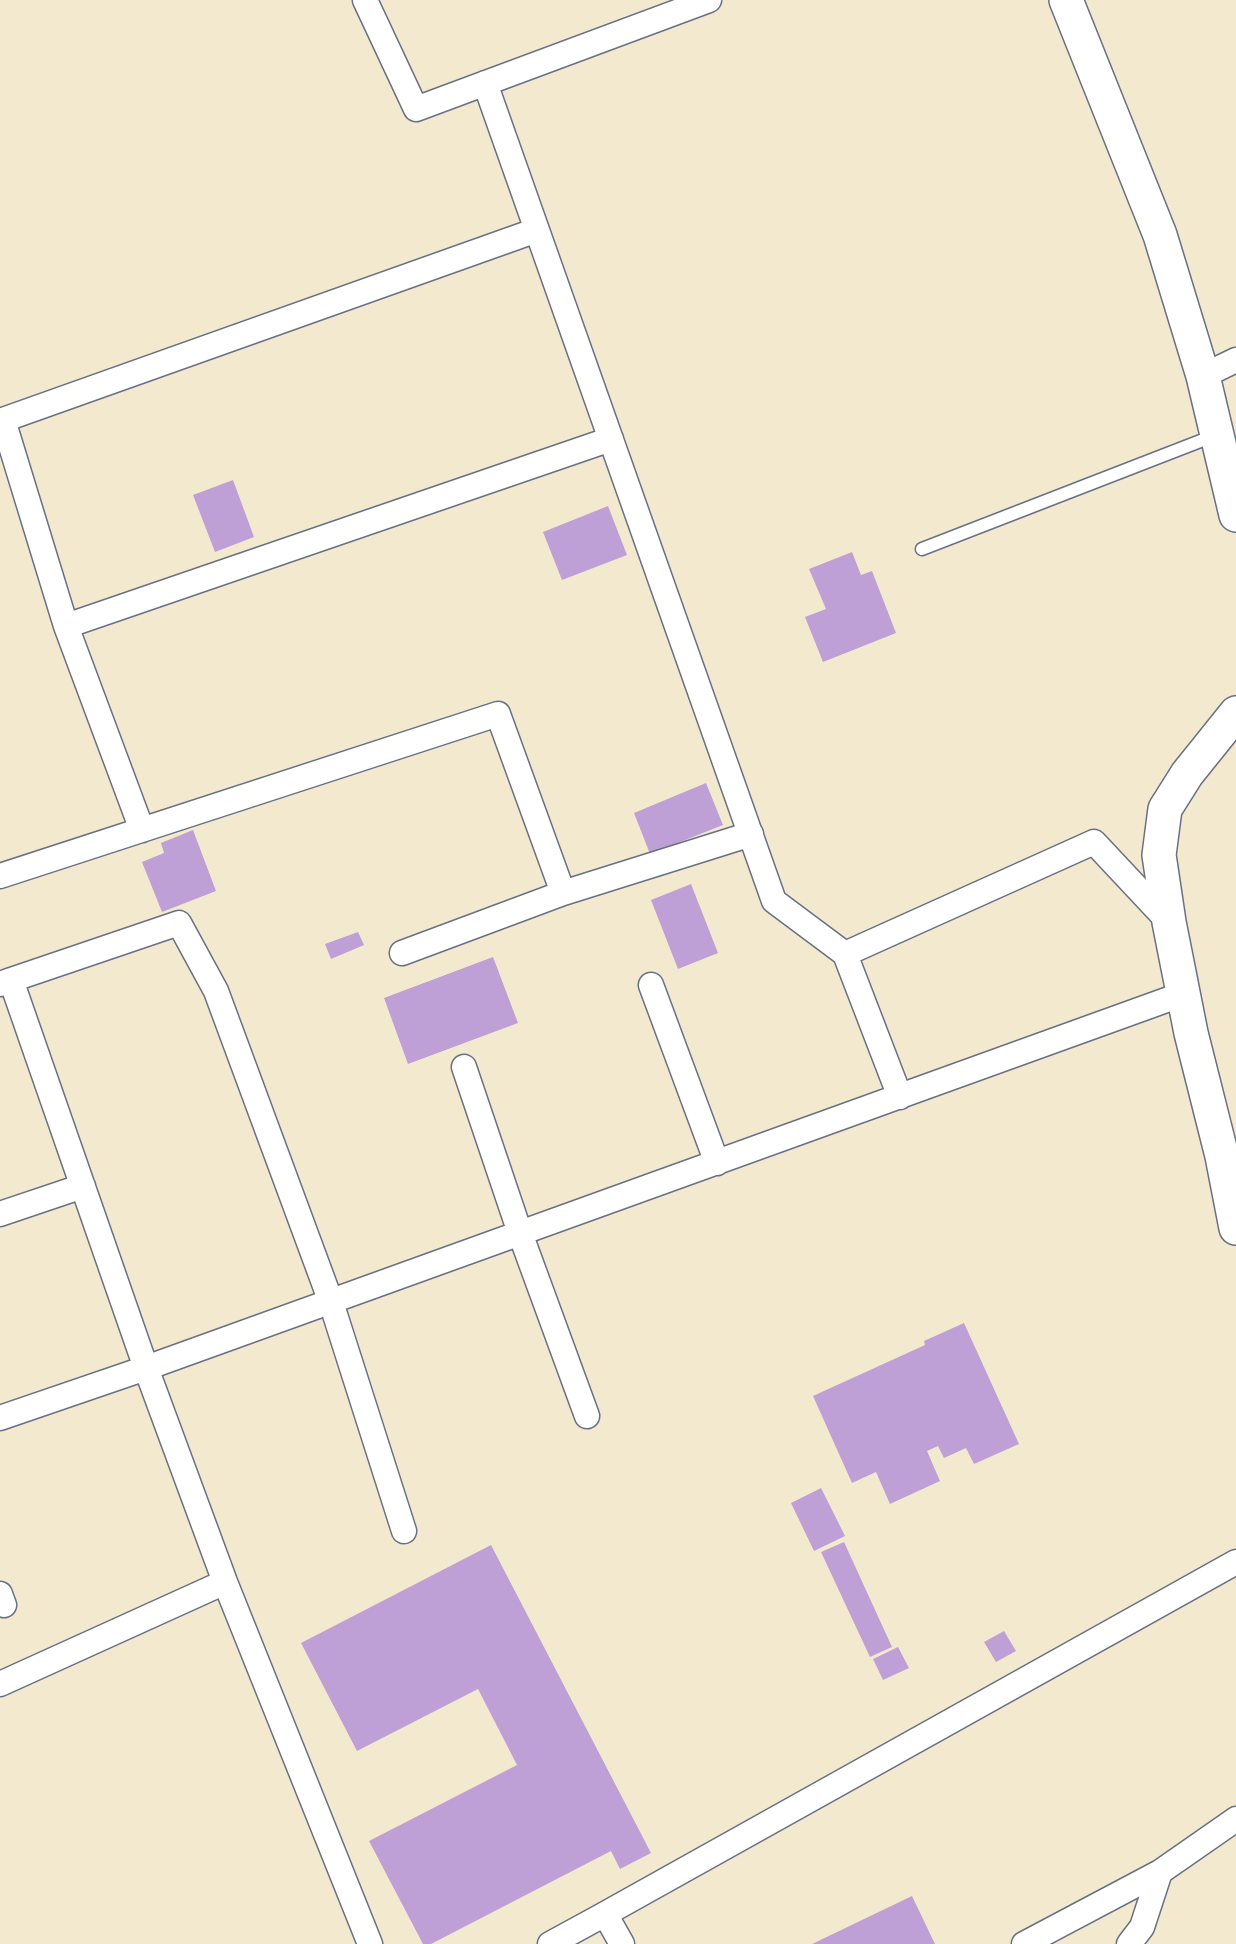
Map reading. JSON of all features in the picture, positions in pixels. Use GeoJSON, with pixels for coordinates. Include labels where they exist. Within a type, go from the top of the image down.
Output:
{"type":"FeatureCollection","features":[{"type":"Feature","properties":{"kind":"street"},"geometry":{"type":"LineString","coordinates":[[365,0],[416,109],[709,0]]}},
{"type":"Feature","properties":{"kind":"street"},"geometry":{"type":"LineString","coordinates":[[1066,0],[1160,235],[1203,376],[1236,516]]}},
{"type":"Feature","properties":{"kind":"street"},"geometry":{"type":"LineString","coordinates":[[485,83],[774,901],[845,954],[900,1097]]}},
{"type":"Feature","properties":{"kind":"street"},"geometry":{"type":"LineString","coordinates":[[142,830],[66,626],[2,420],[537,230]]}},
{"type":"Feature","properties":{"kind":"street"},"geometry":{"type":"LineString","coordinates":[[1203,376],[1236,360]]}},
{"type":"Feature","properties":{"kind":"street"},"geometry":{"type":"LineString","coordinates":[[66,626],[611,439]]}},
{"type":"Feature","properties":{"kind":"street"},"geometry":{"type":"LineString","coordinates":[[1236,713],[1187,774],[1165,809],[1159,855],[1169,922],[1191,1033],[1229,1154],[1236,1228]]}},
{"type":"Feature","properties":{"kind":"street"},"geometry":{"type":"LineString","coordinates":[[0,876],[498,714],[563,893]]}},
{"type":"Feature","properties":{"kind":"street"},"geometry":{"type":"LineString","coordinates":[[402,953],[563,893],[751,834]]}},
{"type":"Feature","properties":{"kind":"street"},"geometry":{"type":"LineString","coordinates":[[845,954],[1094,842],[1169,922]]}},
{"type":"Feature","properties":{"kind":"street"},"geometry":{"type":"LineString","coordinates":[[370,1944],[225,1582],[146,1368],[83,1186],[5,982],[179,923],[216,991],[331,1302],[404,1531]]}},
{"type":"Feature","properties":{"kind":"street"},"geometry":{"type":"LineString","coordinates":[[651,985],[717,1163]]}},
{"type":"Feature","properties":{"kind":"street"},"geometry":{"type":"LineString","coordinates":[[0,1418],[331,1302],[1183,994]]}},
{"type":"Feature","properties":{"kind":"street"},"geometry":{"type":"LineString","coordinates":[[464,1067],[520,1233],[587,1416]]}},
{"type":"Feature","properties":{"kind":"street"},"geometry":{"type":"LineString","coordinates":[[0,1214],[83,1186]]}},
{"type":"Feature","properties":{"kind":"street"},"geometry":{"type":"LineString","coordinates":[[550,1944],[1236,1562]]}},
{"type":"Feature","properties":{"kind":"street"},"geometry":{"type":"LineString","coordinates":[[0,1684],[225,1582]]}},
{"type":"Feature","properties":{"kind":"street"},"geometry":{"type":"LineString","coordinates":[[1024,1944],[1160,1872],[1236,1819]]}},
{"type":"Feature","properties":{"kind":"street"},"geometry":{"type":"LineString","coordinates":[[1129,1944],[1142,1927],[1160,1872]]}},
{"type":"Feature","properties":{"kind":"street"},"geometry":{"type":"LineString","coordinates":[[605,1914],[622,1944]]}},
{"type":"Feature","properties":{"kind":"lane"},"geometry":{"type":"LineString","coordinates":[[922,549],[1217,434]]}},
{"type":"Feature","properties":{"kind":"building"},"geometry":{"type":"Polygon","coordinates":[[[233,480],[254,537],[215,552],[193,495],[233,480]]]}},
{"type":"Feature","properties":{"kind":"building"},"geometry":{"type":"Polygon","coordinates":[[[608,506],[627,555],[562,580],[543,532],[608,506]]]}},
{"type":"Feature","properties":{"kind":"building"},"geometry":{"type":"Polygon","coordinates":[[[852,552],[861,575],[872,571],[896,633],[823,662],[805,617],[826,609],[809,569],[852,552]]]}},
{"type":"Feature","properties":{"kind":"building"},"geometry":{"type":"Polygon","coordinates":[[[706,783],[723,825],[650,854],[634,813],[706,783]]]}},
{"type":"Feature","properties":{"kind":"building"},"geometry":{"type":"Polygon","coordinates":[[[193,830],[216,891],[162,912],[142,862],[164,853],[161,843],[193,830]]]}},
{"type":"Feature","properties":{"kind":"building"},"geometry":{"type":"Polygon","coordinates":[[[691,884],[718,953],[678,969],[651,900],[691,884]]]}},
{"type":"Feature","properties":{"kind":"building"},"geometry":{"type":"Polygon","coordinates":[[[358,932],[364,945],[331,959],[325,944],[358,932]]]}},
{"type":"Feature","properties":{"kind":"building"},"geometry":{"type":"Polygon","coordinates":[[[493,957],[518,1023],[408,1064],[384,998],[493,957]]]}},
{"type":"Feature","properties":{"kind":"building"},"geometry":{"type":"Polygon","coordinates":[[[964,1323],[1019,1444],[974,1464],[966,1448],[944,1458],[938,1446],[927,1451],[940,1481],[890,1504],[876,1472],[852,1483],[813,1396],[925,1345],[924,1341],[964,1323]]]}},
{"type":"Feature","properties":{"kind":"building"},"geometry":{"type":"Polygon","coordinates":[[[821,1488],[845,1536],[814,1551],[791,1503],[821,1488]]]}},
{"type":"Feature","properties":{"kind":"building"},"geometry":{"type":"Polygon","coordinates":[[[844,1542],[892,1647],[870,1657],[821,1552],[844,1542]]]}},
{"type":"Feature","properties":{"kind":"building"},"geometry":{"type":"Polygon","coordinates":[[[491,1545],[651,1853],[620,1869],[611,1851],[431,1944],[423,1944],[369,1841],[517,1765],[478,1689],[357,1751],[301,1643],[491,1545]]]}},
{"type":"Feature","properties":{"kind":"building"},"geometry":{"type":"Polygon","coordinates":[[[1004,1631],[1016,1651],[996,1662],[984,1642],[1004,1631]]]}},
{"type":"Feature","properties":{"kind":"building"},"geometry":{"type":"Polygon","coordinates":[[[898,1647],[909,1668],[883,1680],[873,1659],[898,1647]]]}},
{"type":"Feature","properties":{"kind":"building"},"geometry":{"type":"Polygon","coordinates":[[[912,1896],[935,1944],[812,1944],[912,1896]]]}}]}
